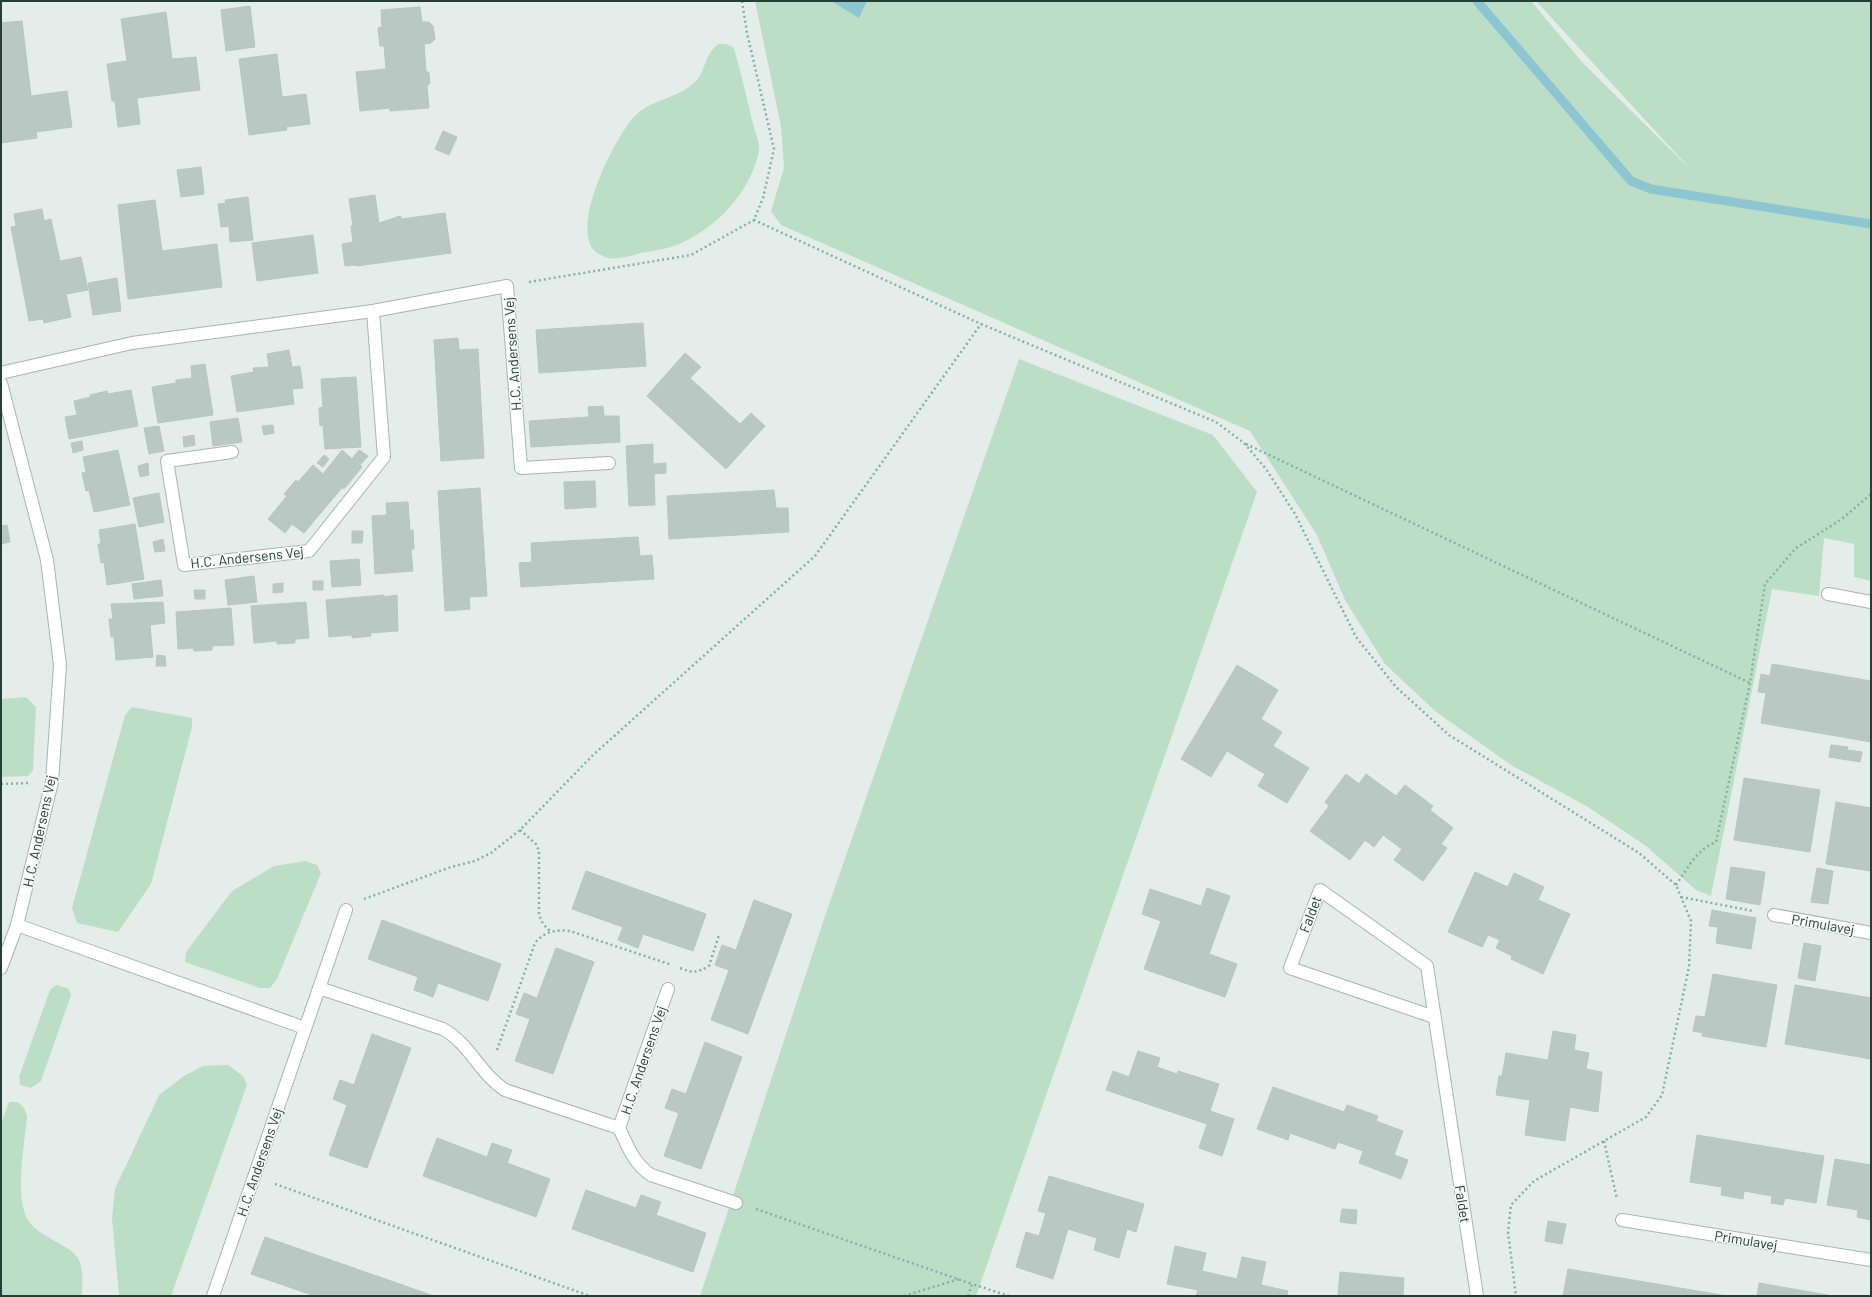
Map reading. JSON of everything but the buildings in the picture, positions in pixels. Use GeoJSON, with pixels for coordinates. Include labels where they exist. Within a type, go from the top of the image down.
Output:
{"type":"FeatureCollection","features":[{"type":"Feature","properties":{"kind":"street","name":"H.C. Andersens Vej"},"geometry":{"type":"LineString","coordinates":[[1,373],[132,343],[373,311],[507,286],[521,468],[609,463]]}},
{"type":"Feature","properties":{"kind":"street","name":"H.C. Andersens Vej"},"geometry":{"type":"LineString","coordinates":[[232,452],[167,461],[184,565],[309,551],[384,457],[373,311]]}},
{"type":"Feature","properties":{"kind":"street","name":"H.C. Andersens Vej"},"geometry":{"type":"LineString","coordinates":[[1,383],[47,560],[60,665],[52,782],[17,925],[1,968]]}},
{"type":"Feature","properties":{"kind":"street"},"geometry":{"type":"LineString","coordinates":[[1828,594],[1871,602]]}},
{"type":"Feature","properties":{"kind":"street","name":"Faldet"},"geometry":{"type":"LineString","coordinates":[[1434,1017],[1290,968],[1320,890],[1427,966],[1477,1296]]}},
{"type":"Feature","properties":{"kind":"street","name":"H.C. Andersens Vej"},"geometry":{"type":"LineString","coordinates":[[213,1296],[346,910]]}},
{"type":"Feature","properties":{"kind":"street","name":"Primulavej"},"geometry":{"type":"LineString","coordinates":[[1774,915],[1871,933]]}},
{"type":"Feature","properties":{"kind":"street"},"geometry":{"type":"LineString","coordinates":[[17,925],[305,1028]]}},
{"type":"Feature","properties":{"kind":"street","name":"H.C. Andersens Vej"},"geometry":{"type":"LineString","coordinates":[[319,988],[444,1029],[456,1036],[494,1083],[505,1090],[619,1128],[668,988]]}},
{"type":"Feature","properties":{"kind":"street"},"geometry":{"type":"LineString","coordinates":[[619,1128],[634,1161],[641,1168],[651,1174],[736,1203]]}},
{"type":"Feature","properties":{"kind":"street","name":"Primulavej"},"geometry":{"type":"LineString","coordinates":[[1622,1220],[1871,1260]]}},
{"type":"Feature","properties":{"kind":"path"},"geometry":{"type":"LineString","coordinates":[[507,286],[691,255],[754,220],[763,198],[774,149],[747,33],[742,1]]}},
{"type":"Feature","properties":{"kind":"path"},"geometry":{"type":"LineString","coordinates":[[754,220],[981,324],[1216,422],[1244,443],[1750,683]]}},
{"type":"Feature","properties":{"kind":"path"},"geometry":{"type":"LineString","coordinates":[[346,910],[353,903],[491,853],[520,830],[593,755],[815,556],[981,324]]}},
{"type":"Feature","properties":{"kind":"path"},"geometry":{"type":"LineString","coordinates":[[1244,443],[1266,469],[1295,514],[1356,637],[1396,687],[1450,735],[1640,853],[1676,885],[1691,921],[1689,966],[1662,1095],[1646,1117],[1534,1181],[1511,1205],[1508,1232],[1516,1296]]}},
{"type":"Feature","properties":{"kind":"path"},"geometry":{"type":"LineString","coordinates":[[1676,885],[1695,856],[1707,846],[1716,842],[1750,683],[1766,584],[1796,548],[1842,519],[1871,494]]}},
{"type":"Feature","properties":{"kind":"path"},"geometry":{"type":"LineString","coordinates":[[1,784],[52,782]]}},
{"type":"Feature","properties":{"kind":"path"},"geometry":{"type":"LineString","coordinates":[[520,830],[536,844],[539,851],[539,915],[543,924],[551,932]]}},
{"type":"Feature","properties":{"kind":"path"},"geometry":{"type":"LineString","coordinates":[[1681,897],[1774,915]]}},
{"type":"Feature","properties":{"kind":"path"},"geometry":{"type":"LineString","coordinates":[[485,1072],[500,1045],[535,943],[539,938],[557,930],[570,931],[692,973],[709,966],[719,935]]}},
{"type":"Feature","properties":{"kind":"path"},"geometry":{"type":"LineString","coordinates":[[1604,1141],[1622,1220]]}},
{"type":"Feature","properties":{"kind":"path"},"geometry":{"type":"LineString","coordinates":[[254,1177],[588,1296]]}},
{"type":"Feature","properties":{"kind":"path"},"geometry":{"type":"LineString","coordinates":[[736,1203],[1009,1296]]}},
{"type":"Feature","properties":{"kind":"path"},"geometry":{"type":"LineString","coordinates":[[904,1296],[959,1279]]}},
{"type":"Feature","properties":{"kind":"path"},"geometry":{"type":"LineString","coordinates":[[968,1296],[972,1284]]}},
{"type":"Feature","properties":{"kind":"green space"},"geometry":{"type":"Polygon","coordinates":[[[755,1],[1531,1],[1583,63],[1692,171],[1536,1],[1871,1],[1871,581],[1854,577],[1854,544],[1824,538],[1819,596],[1772,589],[1711,896],[1696,890],[1646,846],[1588,807],[1511,765],[1435,711],[1385,664],[1345,600],[1317,535],[1250,431],[781,225],[771,211],[784,168],[781,126],[755,1]]]}},
{"type":"Feature","properties":{"kind":"green space"},"geometry":{"type":"Polygon","coordinates":[[[718,44],[726,44],[734,48],[758,141],[759,151],[748,181],[729,208],[718,219],[691,238],[677,245],[623,258],[609,258],[599,254],[593,249],[588,237],[588,220],[591,201],[598,182],[606,162],[616,144],[633,118],[640,112],[647,107],[682,91],[697,80],[710,53],[718,44]]]}},
{"type":"Feature","properties":{"kind":"green space"},"geometry":{"type":"Polygon","coordinates":[[[1019,359],[1213,435],[1257,492],[976,1296],[700,1296],[826,913],[1019,359]]]}},
{"type":"Feature","properties":{"kind":"green space"},"geometry":{"type":"Polygon","coordinates":[[[26,697],[36,707],[33,770],[28,776],[1,777],[1,699],[26,697]]]}},
{"type":"Feature","properties":{"kind":"green space"},"geometry":{"type":"Polygon","coordinates":[[[132,707],[192,718],[192,727],[151,884],[118,932],[77,923],[72,908],[125,715],[132,707]]]}},
{"type":"Feature","properties":{"kind":"green space"},"geometry":{"type":"Polygon","coordinates":[[[306,861],[317,865],[321,873],[277,979],[270,988],[260,988],[185,962],[186,952],[232,891],[274,866],[306,861]]]}},
{"type":"Feature","properties":{"kind":"green space"},"geometry":{"type":"Polygon","coordinates":[[[56,985],[68,988],[71,995],[41,1081],[31,1088],[20,1085],[19,1077],[50,990],[56,985]]]}},
{"type":"Feature","properties":{"kind":"green space"},"geometry":{"type":"Polygon","coordinates":[[[228,1065],[243,1076],[247,1085],[171,1296],[119,1296],[112,1218],[115,1189],[159,1095],[184,1076],[203,1066],[228,1065]]]}},
{"type":"Feature","properties":{"kind":"green space"},"geometry":{"type":"Polygon","coordinates":[[[9,1102],[18,1102],[24,1108],[27,1116],[21,1181],[21,1194],[26,1216],[37,1230],[75,1254],[81,1264],[82,1296],[1,1296],[1,1123],[9,1102]]]}},
{"type":"Feature","properties":{"kind":"water"},"geometry":{"type":"Polygon","coordinates":[[[831,1],[867,1],[859,18],[831,1]]]}},
{"type":"Feature","properties":{"kind":"waterway"},"geometry":{"type":"LineString","coordinates":[[1477,1],[1631,181],[1651,189],[1871,224]]}}]}
